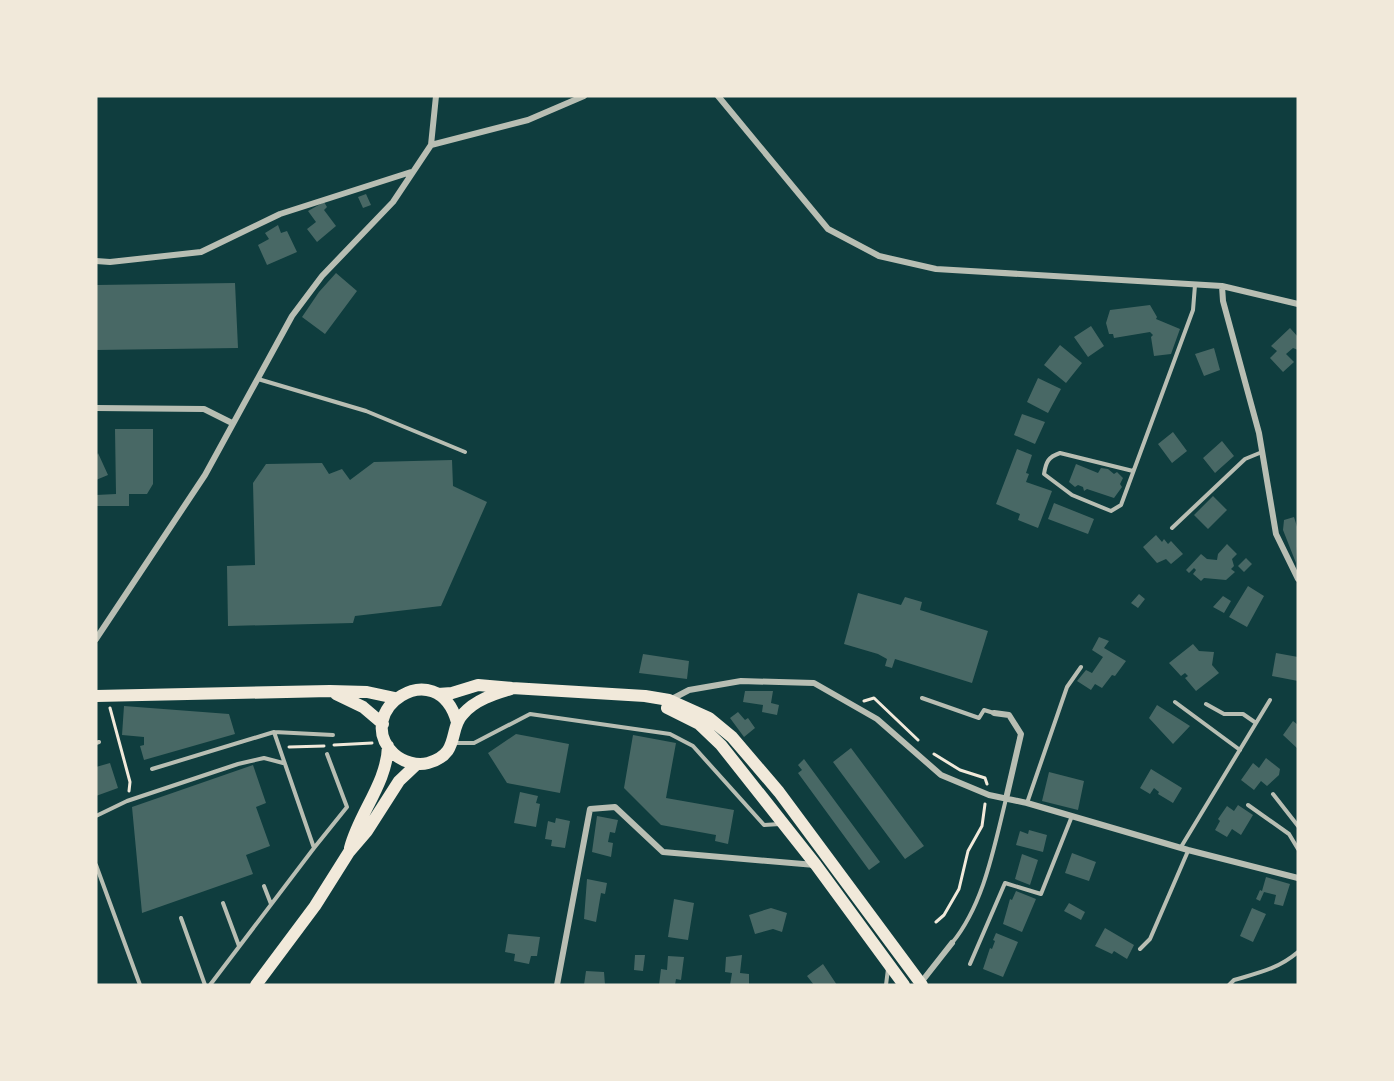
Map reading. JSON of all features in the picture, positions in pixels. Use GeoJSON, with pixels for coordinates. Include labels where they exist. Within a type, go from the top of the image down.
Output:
{"type":"FeatureCollection","features":[{"type":"Feature","properties":{"kind":"main road"},"geometry":{"type":"LineString","coordinates":[[349,852],[355,826],[375,790],[388,758],[388,746],[382,724],[386,710],[395,698],[415,689],[438,694],[452,693],[478,685],[645,696],[669,700],[708,718],[732,737],[805,826],[921,985]]}},
{"type":"Feature","properties":{"kind":"main road"},"geometry":{"type":"LineString","coordinates":[[457,722],[473,704],[512,688]]}},
{"type":"Feature","properties":{"kind":"main road"},"geometry":{"type":"LineString","coordinates":[[96,693],[330,690],[367,692],[395,698]]}},
{"type":"Feature","properties":{"kind":"main road"},"geometry":{"type":"LineString","coordinates":[[330,690],[363,707],[382,724]]}},
{"type":"Feature","properties":{"kind":"main road"},"geometry":{"type":"LineString","coordinates":[[256,985],[315,906],[349,852],[367,831],[399,781],[417,764],[438,759],[453,743],[457,722],[454,711],[438,694]]}},
{"type":"Feature","properties":{"kind":"main road"},"geometry":{"type":"LineString","coordinates":[[645,696],[699,724],[721,745],[816,865],[904,985]]}},
{"type":"Feature","properties":{"kind":"main road"},"geometry":{"type":"LineString","coordinates":[[388,746],[396,755],[417,764]]}},
{"type":"Feature","properties":{"kind":"street"},"geometry":{"type":"LineString","coordinates":[[96,639],[205,476],[292,316],[322,276],[393,202],[431,145],[436,96]]}},
{"type":"Feature","properties":{"kind":"street"},"geometry":{"type":"LineString","coordinates":[[431,145],[528,120],[584,96]]}},
{"type":"Feature","properties":{"kind":"street"},"geometry":{"type":"LineString","coordinates":[[718,96],[828,229],[879,256],[936,269],[1222,286],[1298,304]]}},
{"type":"Feature","properties":{"kind":"street"},"geometry":{"type":"LineString","coordinates":[[96,261],[110,262],[201,252],[280,214],[411,172]]}},
{"type":"Feature","properties":{"kind":"street"},"geometry":{"type":"LineString","coordinates":[[1222,286],[1223,301],[1262,452],[1276,534],[1298,579]]}},
{"type":"Feature","properties":{"kind":"street"},"geometry":{"type":"LineString","coordinates":[[96,408],[204,409],[232,423]]}},
{"type":"Feature","properties":{"kind":"street"},"geometry":{"type":"LineString","coordinates":[[669,700],[689,690],[741,681],[814,683],[876,719],[941,775],[989,795],[1027,803],[1185,849],[1298,878]]}},
{"type":"Feature","properties":{"kind":"street"},"geometry":{"type":"LineString","coordinates":[[994,712],[1009,715],[1021,734],[1006,799]]}},
{"type":"Feature","properties":{"kind":"street"},"geometry":{"type":"LineString","coordinates":[[557,985],[590,809],[615,807],[663,852],[816,865],[828,857]]}},
{"type":"Feature","properties":{"kind":"street"},"geometry":{"type":"LineString","coordinates":[[921,985],[952,943]]}},
{"type":"Feature","properties":{"kind":"lane"},"geometry":{"type":"LineString","coordinates":[[1133,471],[1060,453],[1050,456],[1044,474],[1072,495],[1111,511],[1121,505],[1193,310],[1195,284]]}},
{"type":"Feature","properties":{"kind":"lane"},"geometry":{"type":"LineString","coordinates":[[257,379],[366,411],[465,452]]}},
{"type":"Feature","properties":{"kind":"lane"},"geometry":{"type":"LineString","coordinates":[[1172,528],[1245,459],[1262,452]]}},
{"type":"Feature","properties":{"kind":"lane"},"geometry":{"type":"LineString","coordinates":[[1027,803],[1067,687],[1081,667]]}},
{"type":"Feature","properties":{"kind":"lane"},"geometry":{"type":"LineString","coordinates":[[922,698],[979,718],[984,710],[994,712]]}},
{"type":"Feature","properties":{"kind":"lane"},"geometry":{"type":"LineString","coordinates":[[1140,949],[1150,939],[1185,849],[1270,700]]}},
{"type":"Feature","properties":{"kind":"lane"},"geometry":{"type":"LineString","coordinates":[[1175,702],[1240,750]]}},
{"type":"Feature","properties":{"kind":"lane"},"geometry":{"type":"LineString","coordinates":[[1206,704],[1224,714],[1243,714],[1257,723]]}},
{"type":"Feature","properties":{"kind":"lane"},"geometry":{"type":"LineString","coordinates":[[453,743],[474,743],[530,714],[670,734],[693,746],[764,825],[805,826]]}},
{"type":"Feature","properties":{"kind":"lane"},"geometry":{"type":"LineString","coordinates":[[274,732],[314,848]]}},
{"type":"Feature","properties":{"kind":"lane"},"geometry":{"type":"LineString","coordinates":[[152,769],[274,732],[333,735]]}},
{"type":"Feature","properties":{"kind":"lane"},"geometry":{"type":"LineString","coordinates":[[210,985],[347,807],[327,754]]}},
{"type":"Feature","properties":{"kind":"lane"},"geometry":{"type":"LineString","coordinates":[[96,816],[127,801],[264,758],[284,763]]}},
{"type":"Feature","properties":{"kind":"lane"},"geometry":{"type":"LineString","coordinates":[[1273,794],[1298,826]]}},
{"type":"Feature","properties":{"kind":"lane"},"geometry":{"type":"LineString","coordinates":[[952,943],[964,928],[990,863],[1006,799]]}},
{"type":"Feature","properties":{"kind":"lane"},"geometry":{"type":"LineString","coordinates":[[1248,805],[1289,834],[1298,849]]}},
{"type":"Feature","properties":{"kind":"lane"},"geometry":{"type":"LineString","coordinates":[[970,964],[1005,883],[1041,894],[1072,816]]}},
{"type":"Feature","properties":{"kind":"lane"},"geometry":{"type":"LineString","coordinates":[[96,865],[140,985]]}},
{"type":"Feature","properties":{"kind":"lane"},"geometry":{"type":"LineString","coordinates":[[264,886],[271,904]]}},
{"type":"Feature","properties":{"kind":"lane"},"geometry":{"type":"LineString","coordinates":[[223,903],[239,946]]}},
{"type":"Feature","properties":{"kind":"lane"},"geometry":{"type":"LineString","coordinates":[[181,918],[205,985]]}},
{"type":"Feature","properties":{"kind":"lane"},"geometry":{"type":"LineString","coordinates":[[1229,985],[1234,980],[1260,974],[1284,964],[1298,952]]}},
{"type":"Feature","properties":{"kind":"lane"},"geometry":{"type":"LineString","coordinates":[[886,985],[890,966]]}},
{"type":"Feature","properties":{"kind":"path"},"geometry":{"type":"LineString","coordinates":[[854,706],[874,698],[920,742]]}},
{"type":"Feature","properties":{"kind":"path"},"geometry":{"type":"LineString","coordinates":[[109,703],[130,782],[127,801]]}},
{"type":"Feature","properties":{"kind":"path"},"geometry":{"type":"LineString","coordinates":[[928,750],[960,770],[985,778],[989,795],[982,826],[968,851],[959,889],[945,915],[936,922]]}},
{"type":"Feature","properties":{"kind":"building"},"geometry":{"type":"Polygon","coordinates":[[[366,194],[371,205],[363,208],[358,197],[366,194]]]}},
{"type":"Feature","properties":{"kind":"building"},"geometry":{"type":"Polygon","coordinates":[[[324,202],[327,207],[324,210],[336,226],[317,242],[307,229],[316,222],[308,211],[324,202]]]}},
{"type":"Feature","properties":{"kind":"building"},"geometry":{"type":"Polygon","coordinates":[[[278,225],[281,233],[287,231],[297,252],[267,265],[258,245],[269,239],[265,233],[278,225]]]}},
{"type":"Feature","properties":{"kind":"building"},"geometry":{"type":"Polygon","coordinates":[[[336,273],[357,291],[325,334],[302,317],[319,292],[336,273]]]}},
{"type":"Feature","properties":{"kind":"building"},"geometry":{"type":"Polygon","coordinates":[[[235,283],[238,348],[96,350],[96,285],[235,283]]]}},
{"type":"Feature","properties":{"kind":"building"},"geometry":{"type":"Polygon","coordinates":[[[1150,305],[1156,319],[1180,329],[1171,354],[1154,356],[1151,337],[1153,335],[1150,332],[1114,338],[1113,334],[1109,334],[1106,323],[1110,310],[1150,305]]]}},
{"type":"Feature","properties":{"kind":"building"},"geometry":{"type":"Polygon","coordinates":[[[1091,326],[1104,346],[1088,357],[1074,337],[1091,326]]]}},
{"type":"Feature","properties":{"kind":"building"},"geometry":{"type":"Polygon","coordinates":[[[1290,328],[1298,337],[1298,350],[1293,348],[1286,354],[1294,362],[1283,372],[1270,358],[1277,351],[1271,346],[1290,328]]]}},
{"type":"Feature","properties":{"kind":"building"},"geometry":{"type":"Polygon","coordinates":[[[1060,345],[1082,363],[1066,383],[1044,365],[1060,345]]]}},
{"type":"Feature","properties":{"kind":"building"},"geometry":{"type":"Polygon","coordinates":[[[1214,348],[1220,370],[1204,376],[1195,354],[1214,348]]]}},
{"type":"Feature","properties":{"kind":"building"},"geometry":{"type":"Polygon","coordinates":[[[1038,378],[1061,389],[1048,413],[1027,402],[1038,378]]]}},
{"type":"Feature","properties":{"kind":"building"},"geometry":{"type":"Polygon","coordinates":[[[1022,414],[1045,422],[1035,444],[1014,435],[1022,414]]]}},
{"type":"Feature","properties":{"kind":"building"},"geometry":{"type":"Polygon","coordinates":[[[115,429],[153,429],[153,484],[147,494],[129,494],[129,506],[96,506],[96,495],[116,494],[115,429]]]}},
{"type":"Feature","properties":{"kind":"building"},"geometry":{"type":"Polygon","coordinates":[[[1173,432],[1187,451],[1172,463],[1158,444],[1173,432]]]}},
{"type":"Feature","properties":{"kind":"building"},"geometry":{"type":"Polygon","coordinates":[[[1222,441],[1234,456],[1215,473],[1203,458],[1222,441]]]}},
{"type":"Feature","properties":{"kind":"building"},"geometry":{"type":"Polygon","coordinates":[[[1017,449],[1032,455],[1026,473],[1029,474],[1026,482],[1052,491],[1038,528],[1018,520],[1020,514],[996,504],[1017,449]]]}},
{"type":"Feature","properties":{"kind":"building"},"geometry":{"type":"Polygon","coordinates":[[[98,453],[108,475],[96,480],[96,457],[98,453]]]}},
{"type":"Feature","properties":{"kind":"building"},"geometry":{"type":"Polygon","coordinates":[[[452,460],[453,486],[487,502],[441,606],[355,616],[353,623],[228,626],[227,566],[255,565],[253,483],[266,464],[322,463],[329,474],[342,469],[350,480],[374,462],[452,460]]]}},
{"type":"Feature","properties":{"kind":"building"},"geometry":{"type":"Polygon","coordinates":[[[1076,464],[1098,473],[1101,468],[1108,469],[1114,474],[1117,472],[1123,478],[1120,484],[1122,487],[1114,498],[1087,489],[1084,491],[1083,487],[1078,485],[1075,487],[1069,482],[1076,464]]]}},
{"type":"Feature","properties":{"kind":"building"},"geometry":{"type":"Polygon","coordinates":[[[1213,496],[1227,510],[1208,529],[1194,515],[1213,496]]]}},
{"type":"Feature","properties":{"kind":"building"},"geometry":{"type":"Polygon","coordinates":[[[1054,503],[1094,519],[1088,534],[1048,519],[1054,503]]]}},
{"type":"Feature","properties":{"kind":"building"},"geometry":{"type":"Polygon","coordinates":[[[1294,517],[1298,530],[1296,563],[1283,530],[1284,520],[1294,517]]]}},
{"type":"Feature","properties":{"kind":"building"},"geometry":{"type":"Polygon","coordinates":[[[1156,535],[1162,542],[1164,539],[1168,544],[1171,541],[1183,554],[1171,564],[1166,559],[1157,563],[1143,547],[1156,535]]]}},
{"type":"Feature","properties":{"kind":"building"},"geometry":{"type":"Polygon","coordinates":[[[1227,544],[1237,554],[1232,559],[1234,566],[1231,569],[1235,572],[1226,580],[1204,578],[1201,581],[1193,574],[1196,570],[1194,568],[1189,573],[1186,570],[1201,554],[1207,559],[1217,560],[1218,554],[1227,544]]]}},
{"type":"Feature","properties":{"kind":"building"},"geometry":{"type":"Polygon","coordinates":[[[1246,558],[1252,564],[1244,572],[1238,566],[1246,558]]]}},
{"type":"Feature","properties":{"kind":"building"},"geometry":{"type":"Polygon","coordinates":[[[1248,586],[1264,596],[1247,627],[1229,617],[1248,586]]]}},
{"type":"Feature","properties":{"kind":"building"},"geometry":{"type":"Polygon","coordinates":[[[858,593],[901,605],[905,597],[922,602],[920,610],[988,631],[972,683],[895,659],[892,668],[885,666],[887,659],[878,654],[844,644],[858,593]]]}},
{"type":"Feature","properties":{"kind":"building"},"geometry":{"type":"Polygon","coordinates":[[[1139,594],[1145,599],[1138,608],[1131,603],[1139,594]]]}},
{"type":"Feature","properties":{"kind":"building"},"geometry":{"type":"Polygon","coordinates":[[[1223,596],[1231,601],[1224,613],[1213,607],[1223,596]]]}},
{"type":"Feature","properties":{"kind":"building"},"geometry":{"type":"Polygon","coordinates":[[[1099,637],[1109,641],[1104,648],[1126,661],[1102,688],[1095,684],[1091,690],[1077,681],[1086,670],[1092,673],[1103,657],[1092,650],[1099,637]]]}},
{"type":"Feature","properties":{"kind":"building"},"geometry":{"type":"Polygon","coordinates":[[[1193,644],[1199,651],[1214,652],[1212,665],[1219,673],[1196,691],[1185,678],[1188,676],[1185,673],[1181,676],[1169,663],[1193,644]]]}},
{"type":"Feature","properties":{"kind":"building"},"geometry":{"type":"Polygon","coordinates":[[[1276,653],[1298,657],[1298,681],[1272,676],[1276,653]]]}},
{"type":"Feature","properties":{"kind":"building"},"geometry":{"type":"Polygon","coordinates":[[[643,654],[689,661],[687,679],[639,673],[643,654]]]}},
{"type":"Feature","properties":{"kind":"building"},"geometry":{"type":"Polygon","coordinates":[[[745,691],[773,691],[771,703],[779,705],[777,715],[762,712],[763,705],[743,702],[745,691]]]}},
{"type":"Feature","properties":{"kind":"building"},"geometry":{"type":"Polygon","coordinates":[[[1157,705],[1190,726],[1173,744],[1149,718],[1157,705]]]}},
{"type":"Feature","properties":{"kind":"building"},"geometry":{"type":"Polygon","coordinates":[[[124,706],[229,714],[235,734],[144,760],[140,746],[144,745],[144,737],[122,735],[124,706]]]}},
{"type":"Feature","properties":{"kind":"building"},"geometry":{"type":"Polygon","coordinates":[[[738,712],[745,720],[748,718],[755,728],[744,737],[730,718],[738,712]]]}},
{"type":"Feature","properties":{"kind":"building"},"geometry":{"type":"Polygon","coordinates":[[[1293,721],[1298,725],[1298,749],[1283,735],[1293,721]]]}},
{"type":"Feature","properties":{"kind":"building"},"geometry":{"type":"Polygon","coordinates":[[[516,734],[569,744],[560,793],[507,783],[488,753],[516,734]]]}},
{"type":"Feature","properties":{"kind":"building"},"geometry":{"type":"Polygon","coordinates":[[[633,735],[676,743],[666,798],[734,810],[728,844],[715,841],[716,835],[661,825],[624,788],[633,735]]]}},
{"type":"Feature","properties":{"kind":"building"},"geometry":{"type":"Polygon","coordinates":[[[851,748],[924,846],[905,859],[833,762],[851,748]]]}},
{"type":"Feature","properties":{"kind":"building"},"geometry":{"type":"Polygon","coordinates":[[[1266,758],[1280,769],[1279,775],[1267,786],[1261,781],[1254,790],[1241,780],[1253,763],[1259,768],[1266,758]]]}},
{"type":"Feature","properties":{"kind":"building"},"geometry":{"type":"Polygon","coordinates":[[[804,759],[880,862],[869,870],[798,773],[802,770],[798,765],[804,759]]]}},
{"type":"Feature","properties":{"kind":"building"},"geometry":{"type":"Polygon","coordinates":[[[110,763],[118,788],[96,796],[96,767],[110,763]]]}},
{"type":"Feature","properties":{"kind":"building"},"geometry":{"type":"Polygon","coordinates":[[[253,765],[266,803],[256,807],[270,846],[246,855],[253,874],[142,913],[132,807],[253,765]]]}},
{"type":"Feature","properties":{"kind":"building"},"geometry":{"type":"Polygon","coordinates":[[[1151,769],[1182,788],[1173,803],[1158,794],[1159,792],[1154,788],[1150,794],[1140,788],[1151,769]]]}},
{"type":"Feature","properties":{"kind":"building"},"geometry":{"type":"Polygon","coordinates":[[[1049,772],[1084,781],[1078,810],[1042,801],[1049,772]]]}},
{"type":"Feature","properties":{"kind":"building"},"geometry":{"type":"Polygon","coordinates":[[[520,792],[538,796],[536,803],[540,804],[536,827],[514,823],[520,792]]]}},
{"type":"Feature","properties":{"kind":"building"},"geometry":{"type":"Polygon","coordinates":[[[1238,805],[1253,815],[1241,835],[1232,829],[1227,837],[1215,830],[1220,821],[1218,819],[1227,806],[1234,811],[1238,805]]]}},
{"type":"Feature","properties":{"kind":"building"},"geometry":{"type":"Polygon","coordinates":[[[597,816],[618,820],[615,833],[610,832],[608,842],[613,843],[611,857],[592,852],[597,816]]]}},
{"type":"Feature","properties":{"kind":"building"},"geometry":{"type":"Polygon","coordinates":[[[556,818],[570,821],[565,848],[551,846],[552,840],[545,839],[548,821],[555,823],[556,818]]]}},
{"type":"Feature","properties":{"kind":"building"},"geometry":{"type":"Polygon","coordinates":[[[1029,830],[1047,835],[1043,852],[1016,845],[1020,831],[1028,834],[1029,830]]]}},
{"type":"Feature","properties":{"kind":"building"},"geometry":{"type":"Polygon","coordinates":[[[1072,853],[1096,862],[1089,881],[1065,873],[1072,853]]]}},
{"type":"Feature","properties":{"kind":"building"},"geometry":{"type":"Polygon","coordinates":[[[1022,854],[1038,860],[1030,885],[1015,879],[1022,854]]]}},
{"type":"Feature","properties":{"kind":"building"},"geometry":{"type":"Polygon","coordinates":[[[1266,877],[1290,884],[1283,906],[1274,904],[1276,895],[1264,892],[1260,901],[1256,899],[1260,890],[1262,891],[1266,877]]]}},
{"type":"Feature","properties":{"kind":"building"},"geometry":{"type":"Polygon","coordinates":[[[587,879],[607,883],[605,894],[601,893],[596,922],[584,919],[587,879]]]}},
{"type":"Feature","properties":{"kind":"building"},"geometry":{"type":"Polygon","coordinates":[[[1016,891],[1036,899],[1022,932],[1003,924],[1010,899],[1012,900],[1016,891]]]}},
{"type":"Feature","properties":{"kind":"building"},"geometry":{"type":"Polygon","coordinates":[[[674,899],[694,903],[688,940],[668,937],[674,899]]]}},
{"type":"Feature","properties":{"kind":"building"},"geometry":{"type":"Polygon","coordinates":[[[1069,903],[1085,912],[1081,920],[1064,911],[1069,903]]]}},
{"type":"Feature","properties":{"kind":"building"},"geometry":{"type":"Polygon","coordinates":[[[771,908],[787,913],[782,932],[773,929],[755,934],[749,915],[771,908]]]}},
{"type":"Feature","properties":{"kind":"building"},"geometry":{"type":"Polygon","coordinates":[[[1252,908],[1266,914],[1253,942],[1240,936],[1252,908]]]}},
{"type":"Feature","properties":{"kind":"building"},"geometry":{"type":"Polygon","coordinates":[[[1105,928],[1134,945],[1127,959],[1114,951],[1112,954],[1095,946],[1105,928]]]}},
{"type":"Feature","properties":{"kind":"building"},"geometry":{"type":"Polygon","coordinates":[[[996,933],[1018,942],[1003,977],[983,969],[996,933]]]}},
{"type":"Feature","properties":{"kind":"building"},"geometry":{"type":"Polygon","coordinates":[[[508,934],[540,937],[537,956],[531,956],[529,964],[514,961],[515,954],[505,952],[508,934]]]}},
{"type":"Feature","properties":{"kind":"building"},"geometry":{"type":"Polygon","coordinates":[[[635,955],[645,955],[643,971],[634,970],[635,955]]]}},
{"type":"Feature","properties":{"kind":"building"},"geometry":{"type":"Polygon","coordinates":[[[742,955],[740,973],[749,974],[749,985],[730,985],[732,973],[725,972],[726,957],[742,955]]]}},
{"type":"Feature","properties":{"kind":"building"},"geometry":{"type":"Polygon","coordinates":[[[668,956],[684,957],[681,980],[676,979],[675,985],[659,985],[661,969],[667,970],[668,956]]]}},
{"type":"Feature","properties":{"kind":"building"},"geometry":{"type":"Polygon","coordinates":[[[823,964],[837,985],[814,985],[807,976],[823,964]]]}},
{"type":"Feature","properties":{"kind":"building"},"geometry":{"type":"Polygon","coordinates":[[[586,971],[604,972],[605,985],[584,985],[586,971]]]}}]}
